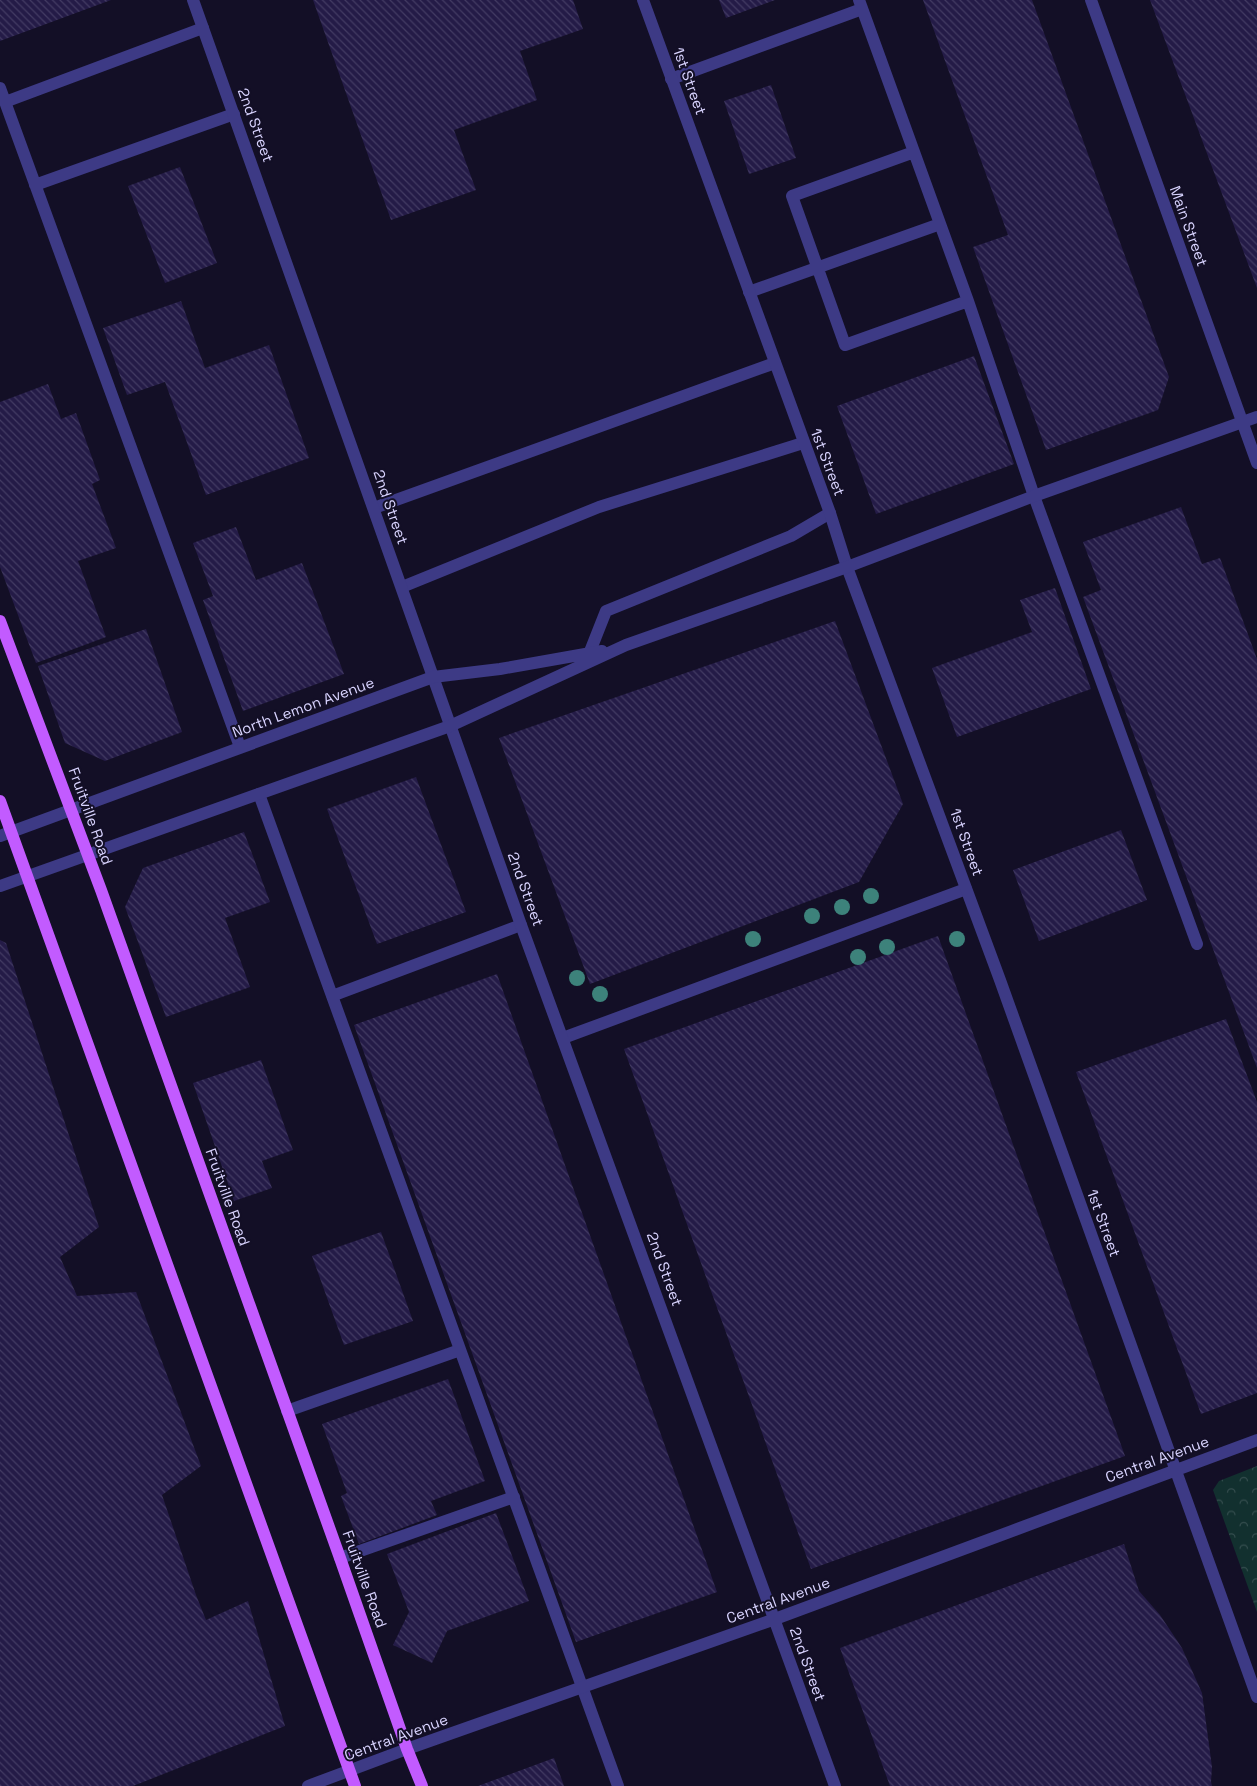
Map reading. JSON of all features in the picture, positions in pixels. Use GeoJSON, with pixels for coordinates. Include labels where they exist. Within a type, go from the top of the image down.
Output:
{"type":"FeatureCollection","features":[{"type":"Feature","properties":{"kind":"main road","name":"Fruitville Road"},"geometry":{"type":"LineString","coordinates":[[0,621],[88,855],[407,1749],[422,1786]]}},
{"type":"Feature","properties":{"kind":"main road"},"geometry":{"type":"LineString","coordinates":[[0,801],[6,834],[27,876],[355,1786]]}},
{"type":"Feature","properties":{"kind":"street","name":"2nd Street"},"geometry":{"type":"LineString","coordinates":[[193,0],[521,925],[564,1038],[834,1786]]}},
{"type":"Feature","properties":{"kind":"street","name":"1st Street"},"geometry":{"type":"LineString","coordinates":[[643,0],[1257,1697]]}},
{"type":"Feature","properties":{"kind":"street","name":"Main Street"},"geometry":{"type":"LineString","coordinates":[[1091,0],[1257,463]]}},
{"type":"Feature","properties":{"kind":"street"},"geometry":{"type":"LineString","coordinates":[[671,79],[861,4],[968,301],[1034,496],[1197,944]]}},
{"type":"Feature","properties":{"kind":"street"},"geometry":{"type":"LineString","coordinates":[[5,102],[203,28]]}},
{"type":"Feature","properties":{"kind":"street"},"geometry":{"type":"LineString","coordinates":[[0,88],[240,747]]}},
{"type":"Feature","properties":{"kind":"street"},"geometry":{"type":"LineString","coordinates":[[35,185],[234,114]]}},
{"type":"Feature","properties":{"kind":"street"},"geometry":{"type":"LineString","coordinates":[[914,152],[792,196],[845,345],[968,301]]}},
{"type":"Feature","properties":{"kind":"street"},"geometry":{"type":"LineString","coordinates":[[749,292],[940,224]]}},
{"type":"Feature","properties":{"kind":"street"},"geometry":{"type":"LineString","coordinates":[[374,508],[775,363]]}},
{"type":"Feature","properties":{"kind":"street"},"geometry":{"type":"LineString","coordinates":[[0,886],[450,726],[626,645],[847,567],[1034,496],[1257,417]]}},
{"type":"Feature","properties":{"kind":"street"},"geometry":{"type":"LineString","coordinates":[[402,587],[599,507],[804,443]]}},
{"type":"Feature","properties":{"kind":"street"},"geometry":{"type":"LineString","coordinates":[[589,654],[606,611],[791,536],[830,513]]}},
{"type":"Feature","properties":{"kind":"street","name":"North Lemon Avenue"},"geometry":{"type":"LineString","coordinates":[[6,834],[433,677],[500,669],[589,654],[626,645]]}},
{"type":"Feature","properties":{"kind":"street"},"geometry":{"type":"LineString","coordinates":[[259,794],[618,1786]]}},
{"type":"Feature","properties":{"kind":"street"},"geometry":{"type":"LineString","coordinates":[[564,1038],[966,889]]}},
{"type":"Feature","properties":{"kind":"street"},"geometry":{"type":"LineString","coordinates":[[332,996],[521,925]]}},
{"type":"Feature","properties":{"kind":"street"},"geometry":{"type":"LineString","coordinates":[[287,1410],[460,1350]]}},
{"type":"Feature","properties":{"kind":"street","name":"Central Avenue"},"geometry":{"type":"LineString","coordinates":[[308,1786],[582,1686],[775,1619],[1257,1440]]}},
{"type":"Feature","properties":{"kind":"street"},"geometry":{"type":"LineString","coordinates":[[340,1558],[514,1498]]}},
{"type":"Feature","properties":{"kind":"green space"},"geometry":{"type":"Polygon","coordinates":[[[1257,1466],[1257,1612],[1213,1490],[1219,1481],[1257,1466]]]}},
{"type":"Feature","properties":{"kind":"building"},"geometry":{"type":"Polygon","coordinates":[[[0,0],[111,0],[0,41],[0,0]]]}},
{"type":"Feature","properties":{"kind":"building"},"geometry":{"type":"Polygon","coordinates":[[[313,0],[573,0],[583,29],[520,51],[537,100],[454,130],[476,190],[391,220],[313,0]]]}},
{"type":"Feature","properties":{"kind":"building"},"geometry":{"type":"Polygon","coordinates":[[[719,0],[775,0],[726,18],[719,0]]]}},
{"type":"Feature","properties":{"kind":"building"},"geometry":{"type":"Polygon","coordinates":[[[923,0],[1032,0],[1169,377],[1158,410],[1046,450],[973,247],[1008,235],[923,0]]]}},
{"type":"Feature","properties":{"kind":"building"},"geometry":{"type":"Polygon","coordinates":[[[1150,0],[1257,0],[1257,288],[1150,0]]]}},
{"type":"Feature","properties":{"kind":"building"},"geometry":{"type":"Polygon","coordinates":[[[771,85],[796,158],[749,174],[724,101],[771,85]]]}},
{"type":"Feature","properties":{"kind":"building"},"geometry":{"type":"Polygon","coordinates":[[[180,167],[217,263],[165,283],[128,186],[180,167]]]}},
{"type":"Feature","properties":{"kind":"building"},"geometry":{"type":"Polygon","coordinates":[[[181,301],[205,368],[269,345],[309,458],[206,495],[165,382],[127,395],[103,328],[181,301]]]}},
{"type":"Feature","properties":{"kind":"building"},"geometry":{"type":"Polygon","coordinates":[[[974,356],[1014,464],[876,514],[837,406],[974,356]]]}},
{"type":"Feature","properties":{"kind":"building"},"geometry":{"type":"Polygon","coordinates":[[[48,384],[61,419],[76,413],[100,480],[92,484],[116,548],[78,561],[106,637],[36,663],[0,567],[0,402],[48,384]]]}},
{"type":"Feature","properties":{"kind":"building"},"geometry":{"type":"Polygon","coordinates":[[[1181,507],[1202,564],[1220,558],[1257,659],[1257,1068],[1083,597],[1101,590],[1083,542],[1181,507]]]}},
{"type":"Feature","properties":{"kind":"building"},"geometry":{"type":"Polygon","coordinates":[[[236,527],[256,580],[302,563],[344,674],[243,711],[203,600],[213,596],[193,543],[236,527]]]}},
{"type":"Feature","properties":{"kind":"building"},"geometry":{"type":"Polygon","coordinates":[[[1055,588],[1091,689],[957,737],[932,668],[1032,632],[1020,600],[1055,588]]]}},
{"type":"Feature","properties":{"kind":"building"},"geometry":{"type":"Polygon","coordinates":[[[835,621],[903,804],[859,882],[590,984],[499,738],[835,621]]]}},
{"type":"Feature","properties":{"kind":"building"},"geometry":{"type":"Polygon","coordinates":[[[146,629],[182,732],[105,761],[65,743],[38,666],[146,629]]]}},
{"type":"Feature","properties":{"kind":"building"},"geometry":{"type":"Polygon","coordinates":[[[416,777],[466,912],[377,944],[327,809],[416,777]]]}},
{"type":"Feature","properties":{"kind":"building"},"geometry":{"type":"Polygon","coordinates":[[[1121,830],[1147,900],[1039,941],[1013,870],[1121,830]]]}},
{"type":"Feature","properties":{"kind":"building"},"geometry":{"type":"Polygon","coordinates":[[[244,832],[270,902],[225,918],[250,987],[166,1017],[125,907],[143,868],[244,832]]]}},
{"type":"Feature","properties":{"kind":"building"},"geometry":{"type":"Polygon","coordinates":[[[938,936],[1125,1456],[811,1569],[624,1049],[938,936]]]}},
{"type":"Feature","properties":{"kind":"building"},"geometry":{"type":"Polygon","coordinates":[[[0,940],[6,943],[99,1227],[60,1257],[77,1296],[136,1292],[201,1466],[162,1495],[196,1595],[206,1620],[248,1601],[285,1726],[133,1786],[0,1786],[0,940]]]}},
{"type":"Feature","properties":{"kind":"building"},"geometry":{"type":"Polygon","coordinates":[[[497,974],[717,1592],[576,1642],[354,1025],[497,974]]]}},
{"type":"Feature","properties":{"kind":"building"},"geometry":{"type":"Polygon","coordinates":[[[1226,1019],[1257,1102],[1257,1393],[1201,1414],[1076,1072],[1226,1019]]]}},
{"type":"Feature","properties":{"kind":"building"},"geometry":{"type":"Polygon","coordinates":[[[261,1060],[293,1150],[262,1161],[272,1188],[234,1201],[193,1083],[261,1060]]]}},
{"type":"Feature","properties":{"kind":"building"},"geometry":{"type":"Polygon","coordinates":[[[381,1232],[413,1321],[344,1345],[312,1256],[381,1232]]]}},
{"type":"Feature","properties":{"kind":"building"},"geometry":{"type":"Polygon","coordinates":[[[448,1379],[485,1481],[431,1501],[437,1515],[359,1544],[341,1496],[347,1493],[322,1424],[448,1379]]]}},
{"type":"Feature","properties":{"kind":"building"},"geometry":{"type":"Polygon","coordinates":[[[496,1513],[529,1601],[447,1631],[432,1663],[393,1645],[409,1612],[387,1554],[496,1513]]]}},
{"type":"Feature","properties":{"kind":"building"},"geometry":{"type":"Polygon","coordinates":[[[1124,1544],[1139,1591],[1160,1615],[1182,1648],[1202,1693],[1212,1767],[1212,1786],[890,1786],[840,1648],[1124,1544]]]}},
{"type":"Feature","properties":{"kind":"building"},"geometry":{"type":"Polygon","coordinates":[[[554,1758],[564,1786],[478,1786],[554,1758]]]}}]}
